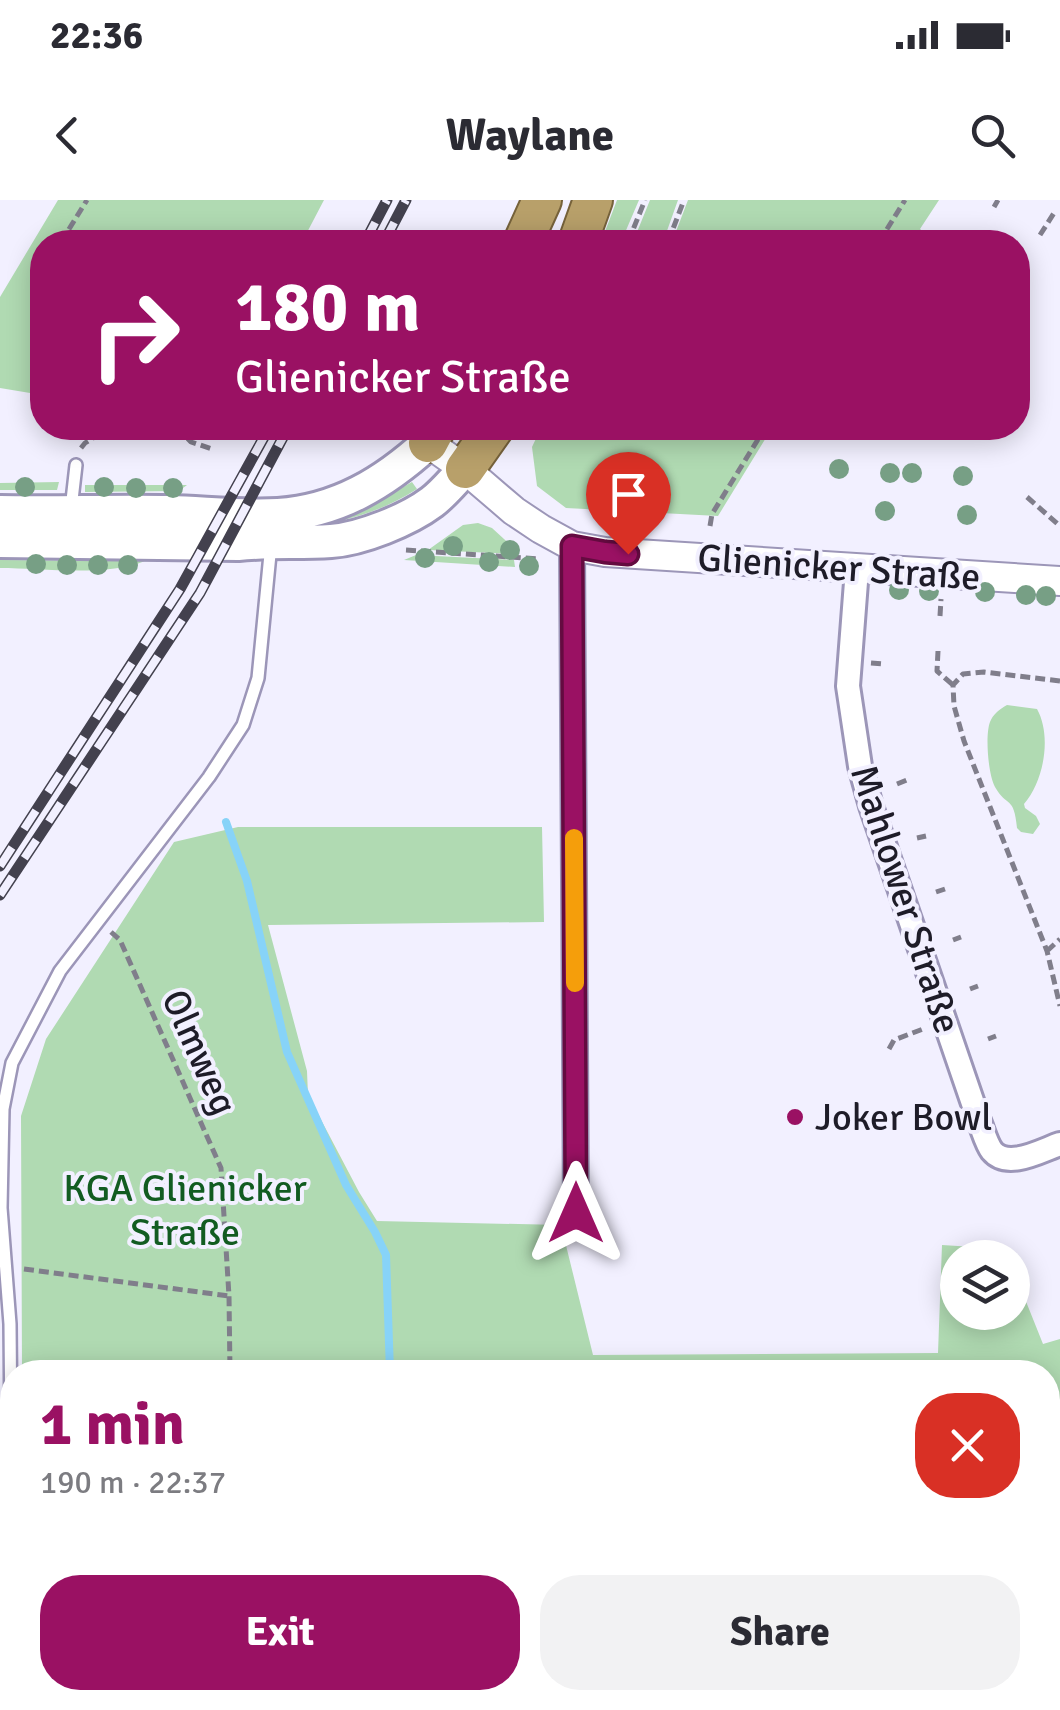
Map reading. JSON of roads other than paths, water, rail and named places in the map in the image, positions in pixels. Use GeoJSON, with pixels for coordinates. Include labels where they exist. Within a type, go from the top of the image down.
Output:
{"type":"FeatureCollection","features":[{"type":"Feature","properties":{"kind":"highway"},"geometry":{"type":"LineString","coordinates":[[528,230],[542,200]]}},
{"type":"Feature","properties":{"kind":"highway"},"geometry":{"type":"LineString","coordinates":[[582,230],[593,200]]}},
{"type":"Feature","properties":{"kind":"highway"},"geometry":{"type":"LineString","coordinates":[[465,469],[486,440]]}},
{"type":"Feature","properties":{"kind":"main road","name":"Glienicker Straße"},"geometry":{"type":"LineString","coordinates":[[0,540],[238,544],[297,513],[340,502],[382,482],[427,440]]}},
{"type":"Feature","properties":{"kind":"main road","name":"Glienicker Straße"},"geometry":{"type":"LineString","coordinates":[[0,512],[169,512],[334,541],[384,527],[435,500],[465,469]]}},
{"type":"Feature","properties":{"kind":"street","name":"Glienicker Straße"},"geometry":{"type":"LineString","coordinates":[[437,440],[562,553],[605,552],[1060,581]]}},
{"type":"Feature","properties":{"kind":"street"},"geometry":{"type":"LineString","coordinates":[[562,553],[576,1213]]}},
{"type":"Feature","properties":{"kind":"street","name":"Mahlower Straße"},"geometry":{"type":"LineString","coordinates":[[857,569],[848,686],[860,766],[979,1121],[991,1150],[1000,1158],[1011,1160],[1060,1144]]}},
{"type":"Feature","properties":{"kind":"lane"},"geometry":{"type":"LineString","coordinates":[[71,513],[76,465]]}},
{"type":"Feature","properties":{"kind":"lane"},"geometry":{"type":"LineString","coordinates":[[10,1360],[1,1208],[4,1109],[12,1063],[60,971],[243,725],[258,678],[272,528]]}},
{"type":"Feature","properties":{"kind":"waterway"},"geometry":{"type":"LineString","coordinates":[[226,822],[247,881],[287,1052],[346,1185],[386,1255],[390,1360]]}},
{"type":"Feature","properties":{"kind":"railway"},"geometry":{"type":"LineString","coordinates":[[371,230],[387,200]]}},
{"type":"Feature","properties":{"kind":"railway"},"geometry":{"type":"LineString","coordinates":[[390,230],[406,200]]}},
{"type":"Feature","properties":{"kind":"railway"},"geometry":{"type":"LineString","coordinates":[[0,866],[180,589],[262,440]]}},
{"type":"Feature","properties":{"kind":"railway"},"geometry":{"type":"LineString","coordinates":[[0,895],[200,593],[282,440]]}},
{"type":"Feature","properties":{"kind":"place","name":"Joker Bowl"},"geometry":{"type":"Point","coordinates":[795,1117]}},
{"type":"Feature","properties":{"kind":"park label","name":"KGA Glienicker Straße"},"geometry":{"type":"Point","coordinates":[185,1210]}}]}
